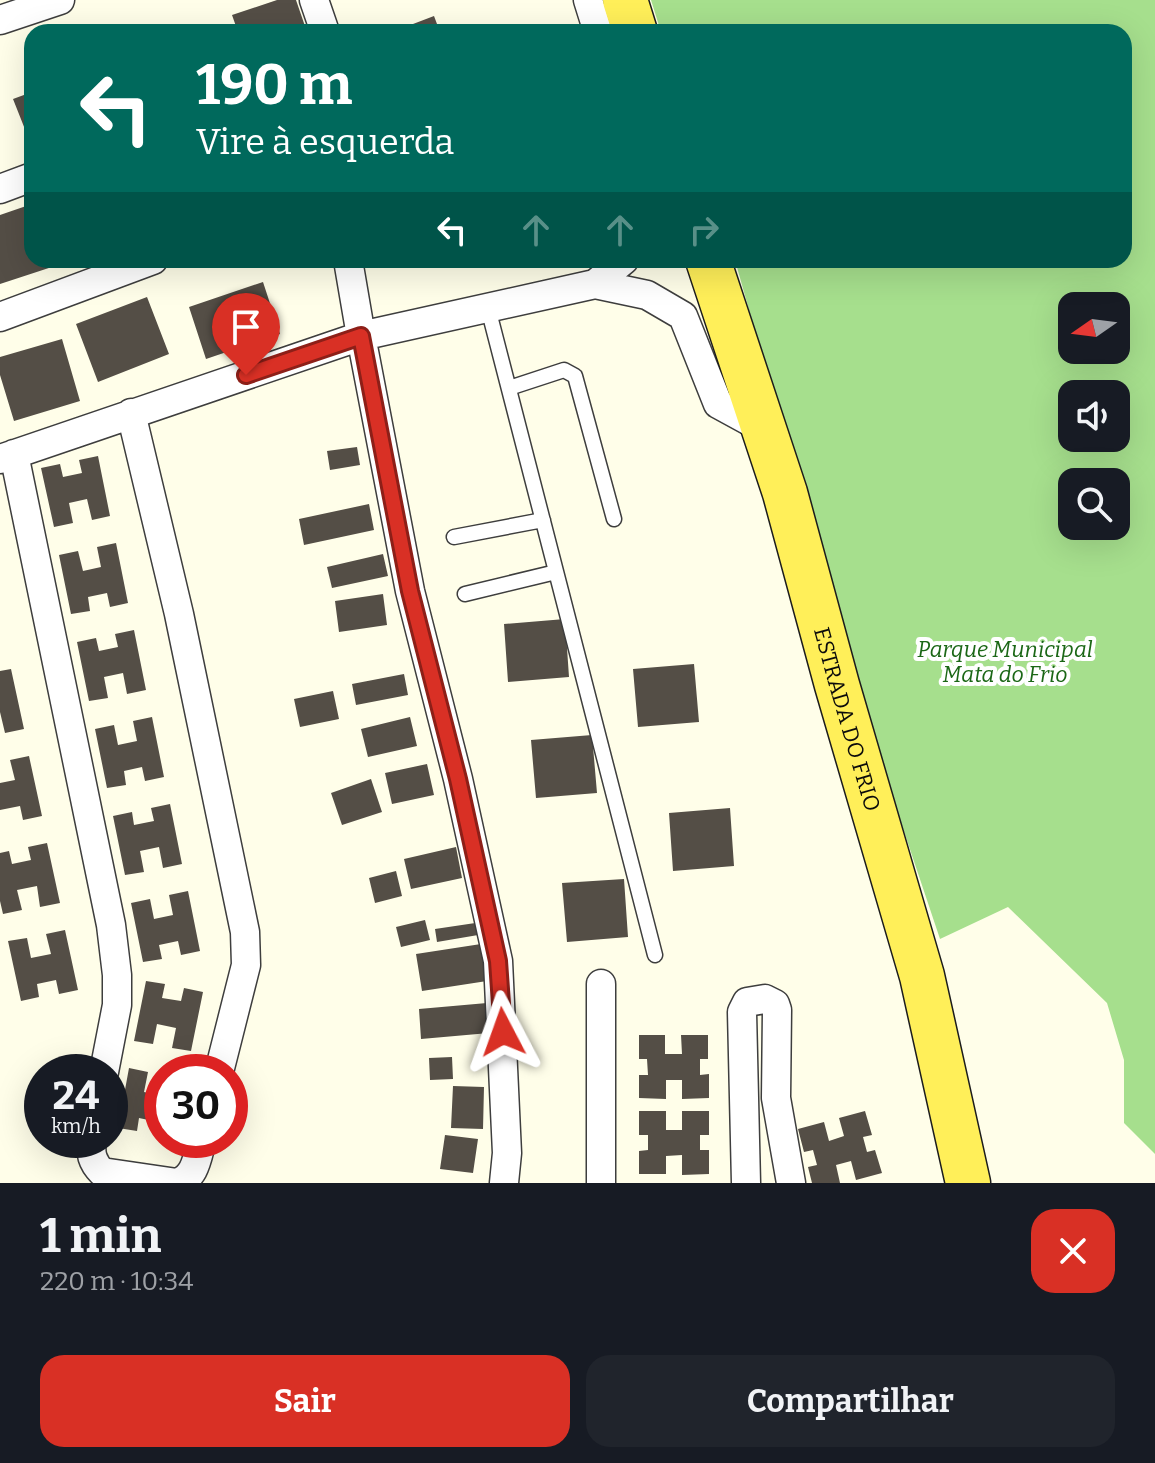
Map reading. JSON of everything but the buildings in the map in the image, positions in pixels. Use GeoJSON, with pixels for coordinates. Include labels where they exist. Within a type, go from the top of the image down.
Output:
{"type":"FeatureCollection","features":[{"type":"Feature","properties":{"kind":"main road"},"geometry":{"type":"LineString","coordinates":[[625,0],[632,24]]}},
{"type":"Feature","properties":{"kind":"main road","name":"ESTRADA DO FRIO"},"geometry":{"type":"LineString","coordinates":[[711,268],[785,493],[922,976],[968,1183]]}},
{"type":"Feature","properties":{"kind":"street"},"geometry":{"type":"LineString","coordinates":[[0,20],[60,0]]}},
{"type":"Feature","properties":{"kind":"street"},"geometry":{"type":"LineString","coordinates":[[314,0],[322,24]]}},
{"type":"Feature","properties":{"kind":"street"},"geometry":{"type":"LineString","coordinates":[[588,0],[596,24]]}},
{"type":"Feature","properties":{"kind":"street"},"geometry":{"type":"LineString","coordinates":[[0,189],[24,180]]}},
{"type":"Feature","properties":{"kind":"street"},"geometry":{"type":"LineString","coordinates":[[0,317],[132,268]]}},
{"type":"Feature","properties":{"kind":"street"},"geometry":{"type":"LineString","coordinates":[[349,268],[410,591],[458,779],[498,961],[507,1153],[504,1183]]}},
{"type":"Feature","properties":{"kind":"street"},"geometry":{"type":"LineString","coordinates":[[595,284],[614,268]]}},
{"type":"Feature","properties":{"kind":"street"},"geometry":{"type":"LineString","coordinates":[[107,1054],[117,1005],[111,925],[7,456],[361,336],[595,284],[647,295],[683,316],[718,404],[762,428]]}},
{"type":"Feature","properties":{"kind":"street"},"geometry":{"type":"LineString","coordinates":[[131,413],[179,614],[245,932],[246,965],[224,1054]]}},
{"type":"Feature","properties":{"kind":"street"},"geometry":{"type":"LineString","coordinates":[[601,984],[601,1183]]}},
{"type":"Feature","properties":{"kind":"street"},"geometry":{"type":"LineString","coordinates":[[746,1183],[742,1012],[747,1002],[765,999],[770,1000],[777,1010],[776,1098],[791,1183]]}},
{"type":"Feature","properties":{"kind":"street"},"geometry":{"type":"LineString","coordinates":[[93,1158],[102,1172],[177,1183],[187,1180],[197,1158]]}},
{"type":"Feature","properties":{"kind":"lane"},"geometry":{"type":"LineString","coordinates":[[488,308],[655,955]]}},
{"type":"Feature","properties":{"kind":"lane"},"geometry":{"type":"LineString","coordinates":[[509,388],[564,370],[575,376],[614,519]]}},
{"type":"Feature","properties":{"kind":"lane"},"geometry":{"type":"LineString","coordinates":[[454,537],[543,520]]}},
{"type":"Feature","properties":{"kind":"lane"},"geometry":{"type":"LineString","coordinates":[[465,594],[556,572]]}},
{"type":"Feature","properties":{"kind":"green space","name":"Parque Municipal Mata do Frio"},"geometry":{"type":"Polygon","coordinates":[[[651,0],[1155,0],[1155,1154],[1124,1123],[1124,1060],[1107,1003],[1008,907],[940,939],[849,667],[737,268],[1132,268],[1132,24],[658,24],[651,0]]]}},
{"type":"Feature","properties":{"kind":"route"},"geometry":{"type":"LineString","coordinates":[[246,375],[361,336],[410,591],[458,779],[498,961],[503,1032]]}}]}
